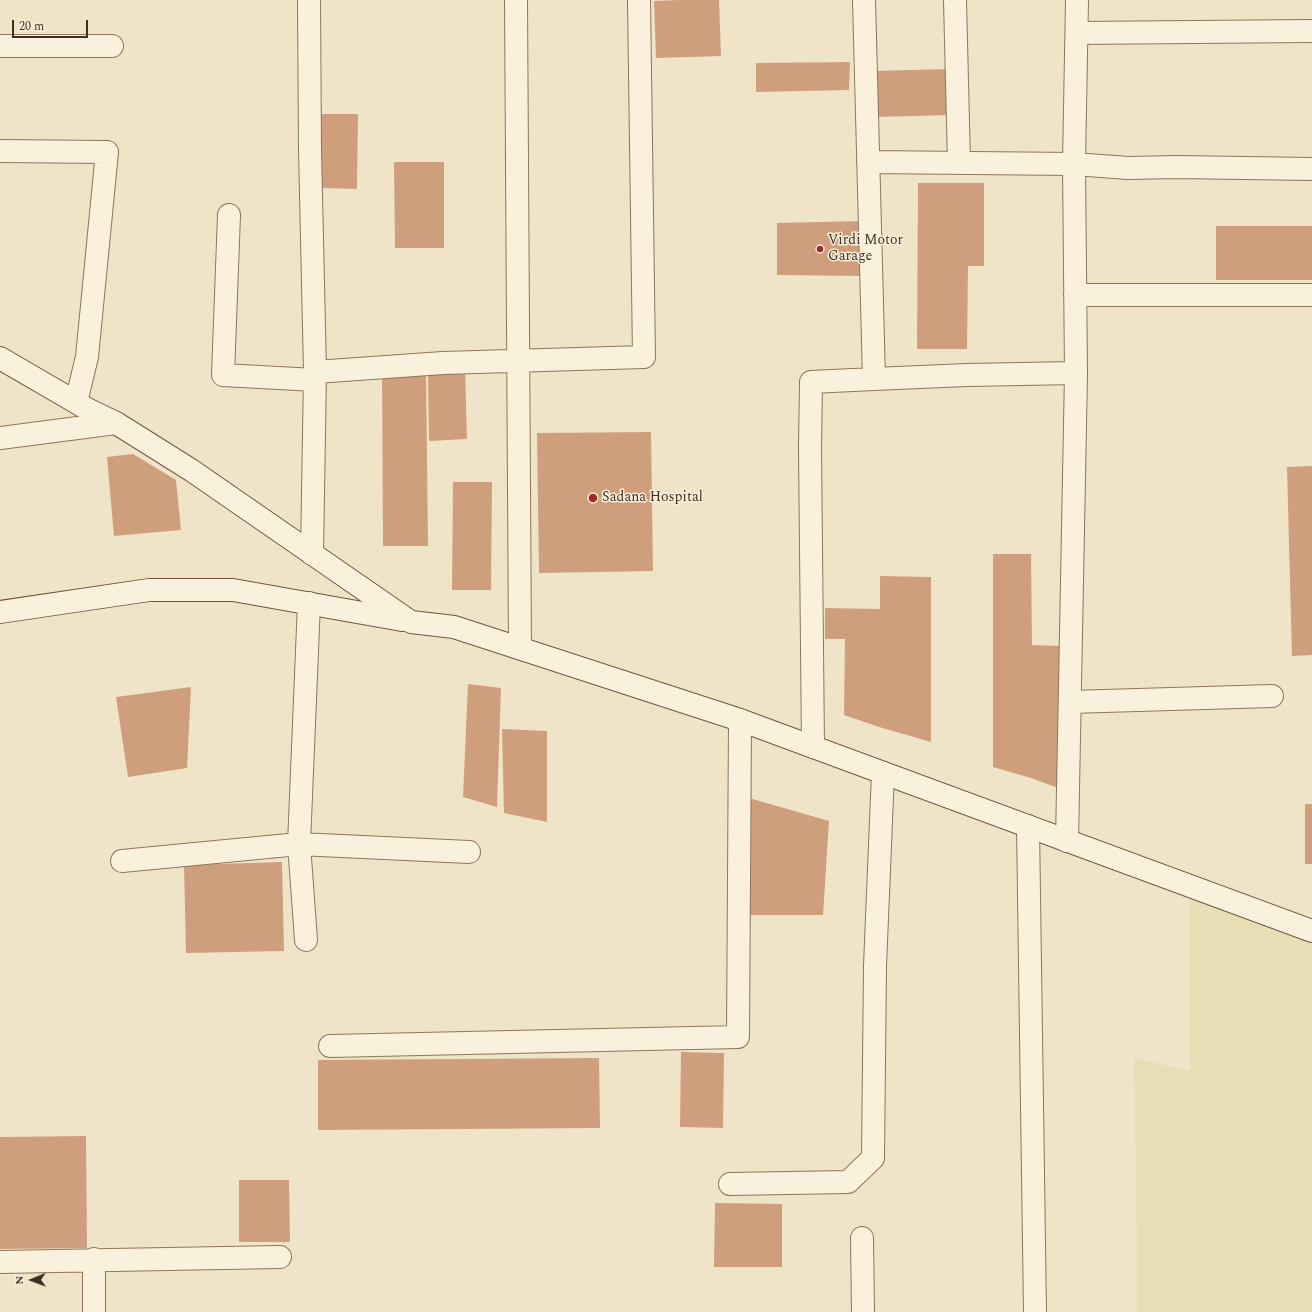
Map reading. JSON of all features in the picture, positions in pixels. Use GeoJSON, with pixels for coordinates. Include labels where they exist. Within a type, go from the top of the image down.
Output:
{"type":"FeatureCollection","features":[{"type":"Feature","properties":{"kind":"street"},"geometry":{"type":"LineString","coordinates":[[309,0],[310,150],[315,376],[312,554]]}},
{"type":"Feature","properties":{"kind":"street"},"geometry":{"type":"LineString","coordinates":[[516,0],[520,648]]}},
{"type":"Feature","properties":{"kind":"street"},"geometry":{"type":"LineString","coordinates":[[229,215],[223,375],[315,376],[443,363],[644,357],[639,0]]}},
{"type":"Feature","properties":{"kind":"street"},"geometry":{"type":"LineString","coordinates":[[864,0],[874,379]]}},
{"type":"Feature","properties":{"kind":"street"},"geometry":{"type":"LineString","coordinates":[[955,0],[959,163]]}},
{"type":"Feature","properties":{"kind":"street"},"geometry":{"type":"LineString","coordinates":[[1067,841],[1076,374],[1074,164],[1077,0]]}},
{"type":"Feature","properties":{"kind":"street"},"geometry":{"type":"LineString","coordinates":[[1077,33],[1312,31]]}},
{"type":"Feature","properties":{"kind":"street"},"geometry":{"type":"LineString","coordinates":[[0,46],[112,46]]}},
{"type":"Feature","properties":{"kind":"street"},"geometry":{"type":"LineString","coordinates":[[0,151],[106,152],[87,358],[76,402]]}},
{"type":"Feature","properties":{"kind":"street"},"geometry":{"type":"LineString","coordinates":[[868,162],[1074,164],[1128,168],[1178,167],[1312,169]]}},
{"type":"Feature","properties":{"kind":"street"},"geometry":{"type":"LineString","coordinates":[[1075,295],[1312,295]]}},
{"type":"Feature","properties":{"kind":"street"},"geometry":{"type":"LineString","coordinates":[[0,358],[76,402],[116,423],[191,470],[411,622]]}},
{"type":"Feature","properties":{"kind":"street"},"geometry":{"type":"LineString","coordinates":[[813,747],[810,456],[811,382],[967,375],[1076,374]]}},
{"type":"Feature","properties":{"kind":"street"},"geometry":{"type":"LineString","coordinates":[[0,438],[116,423]]}},
{"type":"Feature","properties":{"kind":"street"},"geometry":{"type":"LineString","coordinates":[[0,612],[149,590],[233,590],[411,622],[454,627],[740,720],[1312,930]]}},
{"type":"Feature","properties":{"kind":"street"},"geometry":{"type":"LineString","coordinates":[[306,940],[299,844],[309,603]]}},
{"type":"Feature","properties":{"kind":"street"},"geometry":{"type":"LineString","coordinates":[[1070,702],[1272,696]]}},
{"type":"Feature","properties":{"kind":"street"},"geometry":{"type":"LineString","coordinates":[[330,1046],[738,1037],[740,720]]}},
{"type":"Feature","properties":{"kind":"street"},"geometry":{"type":"LineString","coordinates":[[730,1184],[848,1182],[873,1158],[875,966],[883,773]]}},
{"type":"Feature","properties":{"kind":"street"},"geometry":{"type":"LineString","coordinates":[[1028,826],[1035,1312]]}},
{"type":"Feature","properties":{"kind":"street"},"geometry":{"type":"LineString","coordinates":[[122,861],[299,844],[469,852]]}},
{"type":"Feature","properties":{"kind":"street"},"geometry":{"type":"LineString","coordinates":[[862,1238],[863,1312]]}},
{"type":"Feature","properties":{"kind":"street"},"geometry":{"type":"LineString","coordinates":[[0,1262],[94,1259],[280,1257]]}},
{"type":"Feature","properties":{"kind":"street"},"geometry":{"type":"LineString","coordinates":[[94,1259],[94,1312]]}},
{"type":"Feature","properties":{"kind":"shaded area"},"geometry":{"type":"Polygon","coordinates":[[[1189,885],[1312,931],[1312,1312],[1138,1312],[1134,1058],[1190,1071],[1189,885]]]}},
{"type":"Feature","properties":{"kind":"building"},"geometry":{"type":"Polygon","coordinates":[[[719,0],[721,56],[656,58],[654,1],[719,0]]]}},
{"type":"Feature","properties":{"kind":"building"},"geometry":{"type":"Polygon","coordinates":[[[850,62],[849,90],[756,92],[756,63],[850,62]]]}},
{"type":"Feature","properties":{"kind":"building"},"geometry":{"type":"Polygon","coordinates":[[[949,69],[951,115],[876,117],[874,71],[949,69]]]}},
{"type":"Feature","properties":{"kind":"building"},"geometry":{"type":"Polygon","coordinates":[[[320,114],[358,114],[357,189],[319,188],[320,114]]]}},
{"type":"Feature","properties":{"kind":"building"},"geometry":{"type":"Polygon","coordinates":[[[394,162],[444,162],[444,248],[395,248],[394,162]]]}},
{"type":"Feature","properties":{"kind":"building"},"geometry":{"type":"Polygon","coordinates":[[[918,183],[984,183],[984,266],[968,266],[967,349],[917,349],[918,183]]]}},
{"type":"Feature","properties":{"kind":"building","name":"Virdi Motor Garage"},"geometry":{"type":"Polygon","coordinates":[[[863,221],[865,276],[777,275],[777,223],[863,221]]]}},
{"type":"Feature","properties":{"kind":"building"},"geometry":{"type":"Polygon","coordinates":[[[1216,226],[1312,226],[1312,280],[1216,280],[1216,226]]]}},
{"type":"Feature","properties":{"kind":"building"},"geometry":{"type":"Polygon","coordinates":[[[465,369],[467,439],[429,441],[428,372],[465,369]]]}},
{"type":"Feature","properties":{"kind":"building"},"geometry":{"type":"Polygon","coordinates":[[[382,371],[426,371],[428,546],[383,546],[382,371]]]}},
{"type":"Feature","properties":{"kind":"building"},"geometry":{"type":"Polygon","coordinates":[[[651,432],[653,571],[539,573],[537,433],[651,432]]]}},
{"type":"Feature","properties":{"kind":"building"},"geometry":{"type":"Polygon","coordinates":[[[133,454],[176,480],[181,530],[114,536],[107,457],[133,454]]]}},
{"type":"Feature","properties":{"kind":"building"},"geometry":{"type":"Polygon","coordinates":[[[1312,466],[1312,655],[1292,656],[1287,467],[1312,466]]]}},
{"type":"Feature","properties":{"kind":"building"},"geometry":{"type":"Polygon","coordinates":[[[453,482],[492,482],[491,590],[452,590],[453,482]]]}},
{"type":"Feature","properties":{"kind":"building"},"geometry":{"type":"Polygon","coordinates":[[[993,554],[1031,554],[1032,645],[1059,646],[1058,788],[1031,778],[993,767],[993,554]]]}},
{"type":"Feature","properties":{"kind":"building"},"geometry":{"type":"Polygon","coordinates":[[[880,576],[931,577],[931,742],[844,715],[845,639],[825,639],[825,608],[880,609],[880,576]]]}},
{"type":"Feature","properties":{"kind":"building"},"geometry":{"type":"Polygon","coordinates":[[[468,684],[501,688],[497,807],[463,797],[468,684]]]}},
{"type":"Feature","properties":{"kind":"building"},"geometry":{"type":"Polygon","coordinates":[[[191,687],[187,768],[128,777],[116,697],[191,687]]]}},
{"type":"Feature","properties":{"kind":"building"},"geometry":{"type":"Polygon","coordinates":[[[502,729],[547,731],[547,822],[504,813],[502,729]]]}},
{"type":"Feature","properties":{"kind":"building"},"geometry":{"type":"Polygon","coordinates":[[[749,798],[829,821],[823,915],[746,915],[749,798]]]}},
{"type":"Feature","properties":{"kind":"building"},"geometry":{"type":"Polygon","coordinates":[[[1305,804],[1312,804],[1312,864],[1305,864],[1305,804]]]}},
{"type":"Feature","properties":{"kind":"building"},"geometry":{"type":"Polygon","coordinates":[[[282,862],[284,951],[186,953],[184,865],[282,862]]]}},
{"type":"Feature","properties":{"kind":"building"},"geometry":{"type":"Polygon","coordinates":[[[681,1052],[724,1053],[723,1128],[680,1127],[681,1052]]]}},
{"type":"Feature","properties":{"kind":"building"},"geometry":{"type":"Polygon","coordinates":[[[599,1058],[600,1128],[318,1130],[318,1060],[599,1058]]]}},
{"type":"Feature","properties":{"kind":"building"},"geometry":{"type":"Polygon","coordinates":[[[86,1136],[87,1248],[0,1249],[0,1137],[86,1136]]]}},
{"type":"Feature","properties":{"kind":"building"},"geometry":{"type":"Polygon","coordinates":[[[239,1180],[289,1180],[290,1242],[239,1242],[239,1180]]]}},
{"type":"Feature","properties":{"kind":"building"},"geometry":{"type":"Polygon","coordinates":[[[715,1203],[782,1204],[782,1267],[714,1267],[715,1203]]]}},
{"type":"Feature","properties":{"kind":"place","name":"Virdi Motor Garage"},"geometry":{"type":"Point","coordinates":[820,249]}},
{"type":"Feature","properties":{"kind":"place","name":"Sadana Hospital"},"geometry":{"type":"Point","coordinates":[593,498]}}]}
